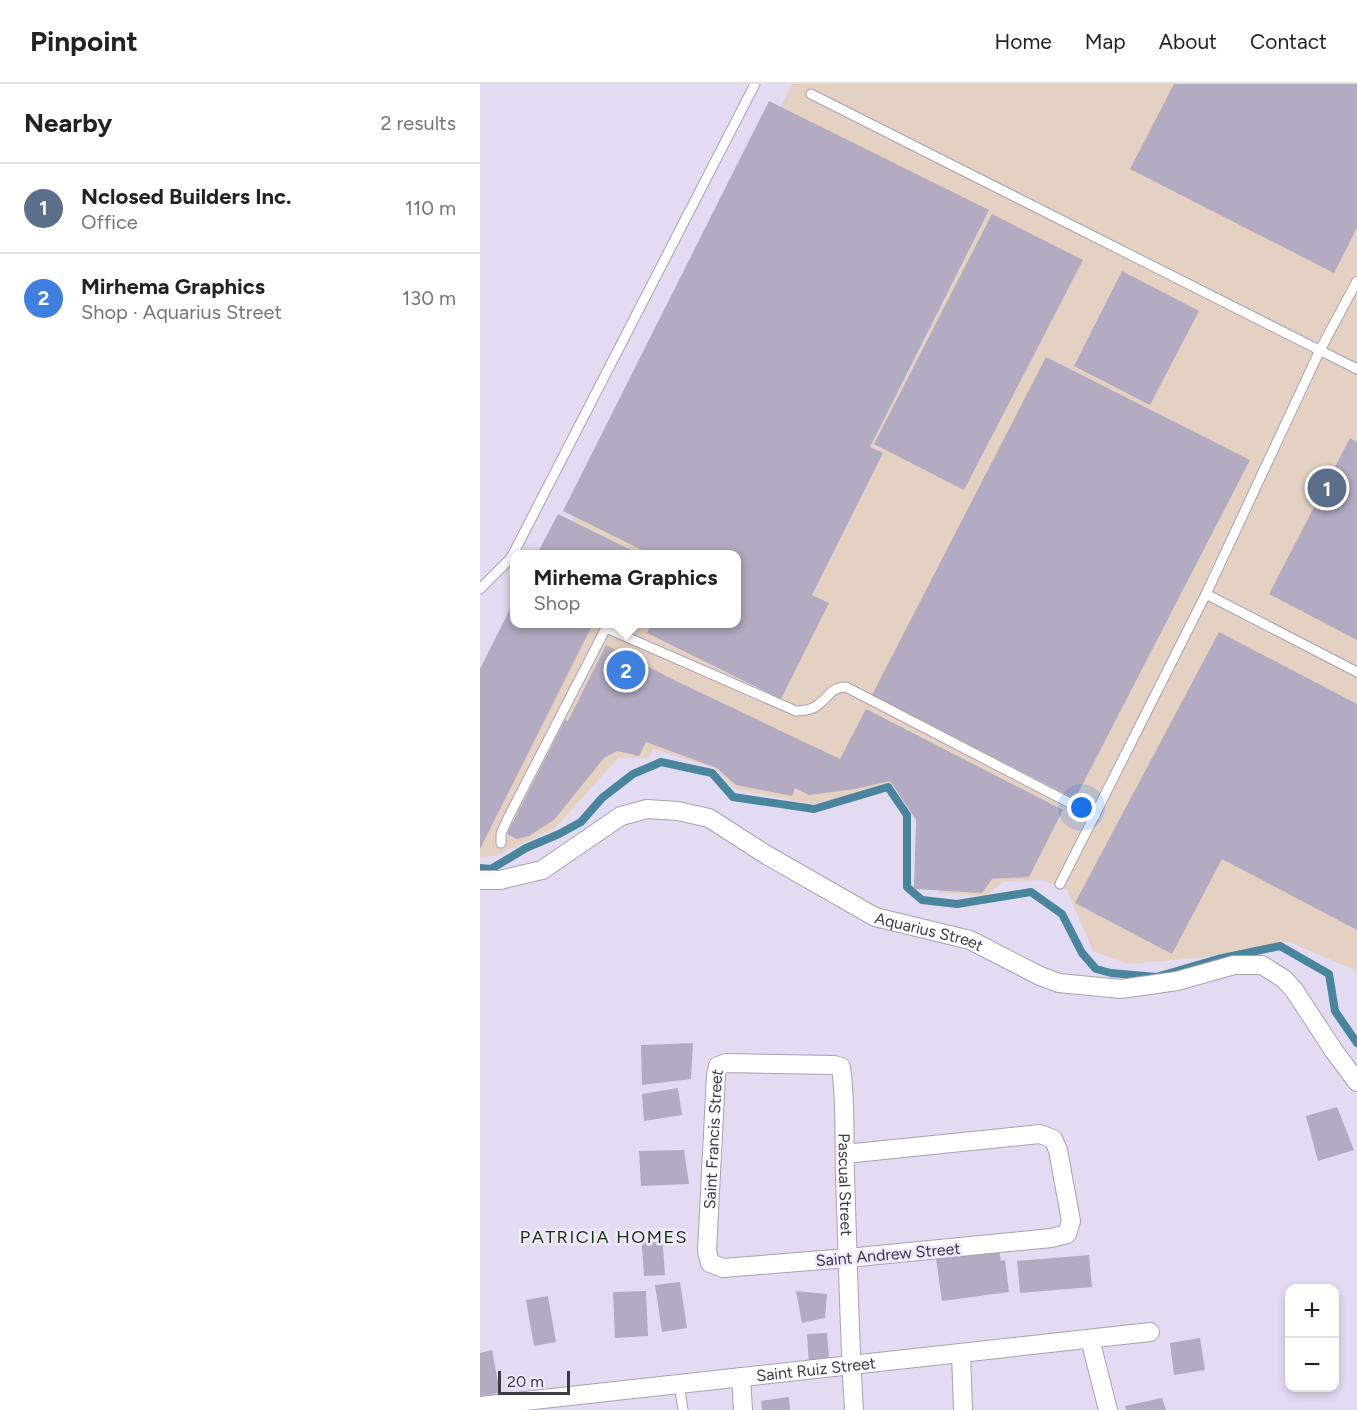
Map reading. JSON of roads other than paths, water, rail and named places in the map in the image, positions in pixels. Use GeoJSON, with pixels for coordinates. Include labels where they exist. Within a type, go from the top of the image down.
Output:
{"type":"FeatureCollection","features":[{"type":"Feature","properties":{"kind":"street","name":"Aquarius Street"},"geometry":{"type":"LineString","coordinates":[[480,880],[500,880],[542,870],[621,816],[647,809],[678,811],[709,818],[765,854],[875,917],[970,940],[1059,983],[1121,989],[1177,981],[1234,965],[1262,965],[1284,979],[1294,990],[1357,1082]]}},
{"type":"Feature","properties":{"kind":"street","name":"Saint Francis Street"},"geometry":{"type":"LineString","coordinates":[[710,1263],[707,1251],[718,1066],[726,1063],[841,1067]]}},
{"type":"Feature","properties":{"kind":"street","name":"Pascual Street"},"geometry":{"type":"LineString","coordinates":[[841,1067],[854,1410]]}},
{"type":"Feature","properties":{"kind":"street","name":"Saint Andrew Street"},"geometry":{"type":"LineString","coordinates":[[710,1263],[723,1268],[848,1258],[1051,1238],[1067,1234],[1071,1221],[1058,1150],[1053,1138],[1040,1134],[845,1154]]}},
{"type":"Feature","properties":{"kind":"street","name":"Saint Ruiz Street"},"geometry":{"type":"LineString","coordinates":[[480,1406],[548,1405],[679,1384],[1150,1332]]}},
{"type":"Feature","properties":{"kind":"street"},"geometry":{"type":"LineString","coordinates":[[1090,1339],[1108,1410]]}},
{"type":"Feature","properties":{"kind":"street"},"geometry":{"type":"LineString","coordinates":[[960,1353],[963,1410]]}},
{"type":"Feature","properties":{"kind":"street"},"geometry":{"type":"LineString","coordinates":[[741,1377],[743,1410]]}},
{"type":"Feature","properties":{"kind":"lane"},"geometry":{"type":"LineString","coordinates":[[515,550],[755,84]]}},
{"type":"Feature","properties":{"kind":"lane"},"geometry":{"type":"LineString","coordinates":[[810,94],[1357,369]]}},
{"type":"Feature","properties":{"kind":"lane"},"geometry":{"type":"LineString","coordinates":[[1060,884],[1206,594],[1320,350],[1357,281]]}},
{"type":"Feature","properties":{"kind":"lane"},"geometry":{"type":"LineString","coordinates":[[480,589],[510,559]]}},
{"type":"Feature","properties":{"kind":"lane"},"geometry":{"type":"LineString","coordinates":[[1206,594],[1357,672]]}},
{"type":"Feature","properties":{"kind":"lane"},"geometry":{"type":"LineString","coordinates":[[501,843],[501,834],[508,818],[606,628]]}},
{"type":"Feature","properties":{"kind":"lane"},"geometry":{"type":"LineString","coordinates":[[611,628],[796,711],[807,710],[819,705],[832,690],[846,687],[1095,816]]}},
{"type":"Feature","properties":{"kind":"lane"},"geometry":{"type":"LineString","coordinates":[[679,1384],[683,1410]]}},
{"type":"Feature","properties":{"kind":"waterway"},"geometry":{"type":"LineString","coordinates":[[480,868],[491,869],[526,848],[581,822],[602,798],[633,774],[661,762],[712,773],[733,797],[814,809],[888,787],[907,815],[907,887],[922,900],[957,904],[1031,892],[1062,914],[1082,953],[1096,969],[1111,973],[1156,977],[1218,959],[1280,946],[1329,974],[1335,1011],[1357,1043]]}},
{"type":"Feature","properties":{"kind":"place","name":"Nclosed Builders Inc."},"geometry":{"type":"Point","coordinates":[1327,488]}},
{"type":"Feature","properties":{"kind":"place","name":"Mirhema Graphics"},"geometry":{"type":"Point","coordinates":[626,670]}},
{"type":"Feature","properties":{"kind":"district","name":"PATRICIA HOMES"},"geometry":{"type":"Point","coordinates":[604,1237]}}]}
